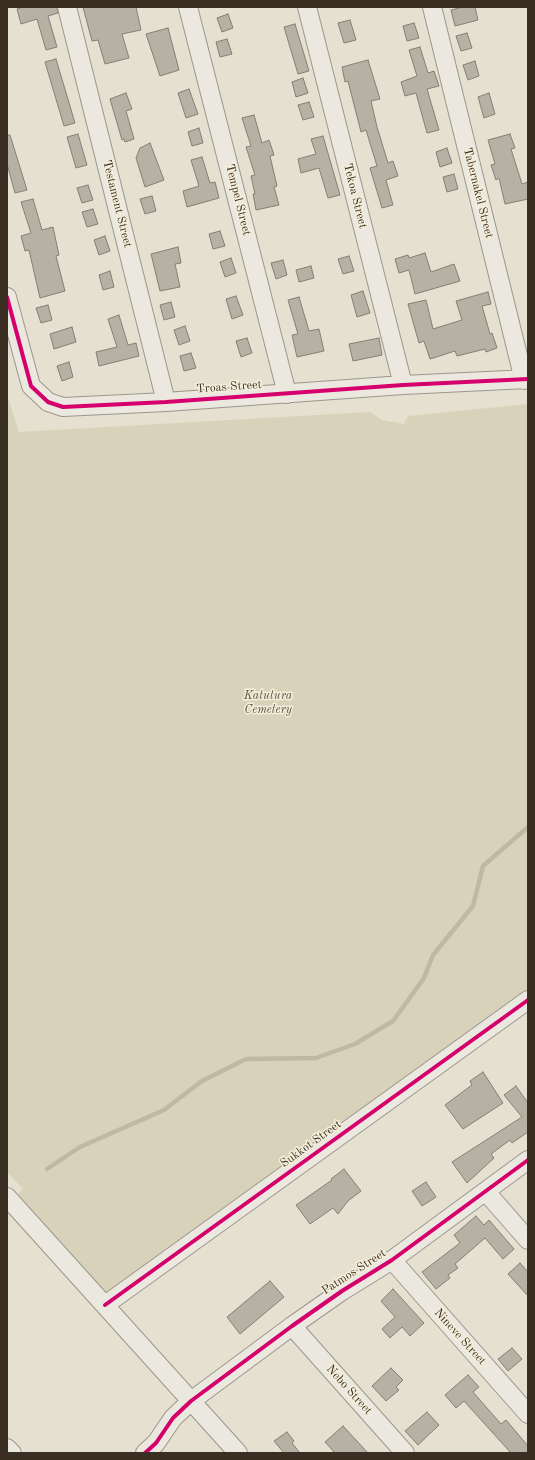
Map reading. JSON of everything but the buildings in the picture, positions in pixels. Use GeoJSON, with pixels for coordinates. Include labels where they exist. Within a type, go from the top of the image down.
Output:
{"type":"FeatureCollection","features":[{"type":"Feature","properties":{"kind":"street","name":"Testament Street"},"geometry":{"type":"LineString","coordinates":[[67,7],[166,402]]}},
{"type":"Feature","properties":{"kind":"street","name":"Tempel Street"},"geometry":{"type":"LineString","coordinates":[[188,7],[287,394]]}},
{"type":"Feature","properties":{"kind":"street","name":"Tekoa Street"},"geometry":{"type":"LineString","coordinates":[[307,7],[403,385]]}},
{"type":"Feature","properties":{"kind":"street","name":"Tabernakel Street"},"geometry":{"type":"LineString","coordinates":[[432,7],[526,380]]}},
{"type":"Feature","properties":{"kind":"street","name":"Troas Street"},"geometry":{"type":"LineString","coordinates":[[7,297],[30,386],[48,402],[63,407],[166,402],[403,385],[526,380]]}},
{"type":"Feature","properties":{"kind":"street","name":"Sukkot Street"},"geometry":{"type":"LineString","coordinates":[[105,1305],[528,1000]]}},
{"type":"Feature","properties":{"kind":"street","name":"Patmos Street"},"geometry":{"type":"LineString","coordinates":[[145,1453],[156,1442],[182,1408],[191,1401],[292,1326],[342,1291],[392,1260],[528,1160]]}},
{"type":"Feature","properties":{"kind":"street"},"geometry":{"type":"LineString","coordinates":[[486,1192],[528,1240]]}},
{"type":"Feature","properties":{"kind":"street"},"geometry":{"type":"LineString","coordinates":[[7,1198],[238,1453]]}},
{"type":"Feature","properties":{"kind":"street","name":"Nineve Street"},"geometry":{"type":"LineString","coordinates":[[392,1260],[528,1414]]}},
{"type":"Feature","properties":{"kind":"street","name":"Nebo Street"},"geometry":{"type":"LineString","coordinates":[[292,1326],[405,1453]]}},
{"type":"Feature","properties":{"kind":"street"},"geometry":{"type":"LineString","coordinates":[[7,1448],[12,1453]]}},
{"type":"Feature","properties":{"kind":"green space","name":"Katutura Cemetery"},"geometry":{"type":"Polygon","coordinates":[[[7,394],[19,432],[370,412],[382,420],[404,424],[408,416],[528,404],[528,1000],[105,1305],[10,1201],[23,1189],[7,1172],[7,394]]]}},
{"type":"Feature","properties":{"kind":"waterway"},"geometry":{"type":"LineString","coordinates":[[47,1169],[80,1147],[164,1110],[202,1081],[246,1059],[316,1058],[355,1044],[393,1021],[424,978],[433,955],[473,906],[483,866],[528,827]]}},
{"type":"Feature","properties":{"kind":"cycle path"},"geometry":{"type":"LineString","coordinates":[[7,297],[31,386],[48,402],[63,407],[166,402],[403,385],[528,379]]}},
{"type":"Feature","properties":{"kind":"cycle path"},"geometry":{"type":"LineString","coordinates":[[105,1305],[528,1000]]}},
{"type":"Feature","properties":{"kind":"cycle path"},"geometry":{"type":"LineString","coordinates":[[145,1453],[156,1443],[173,1418],[191,1401],[292,1326],[342,1291],[392,1260],[528,1160]]}}]}
